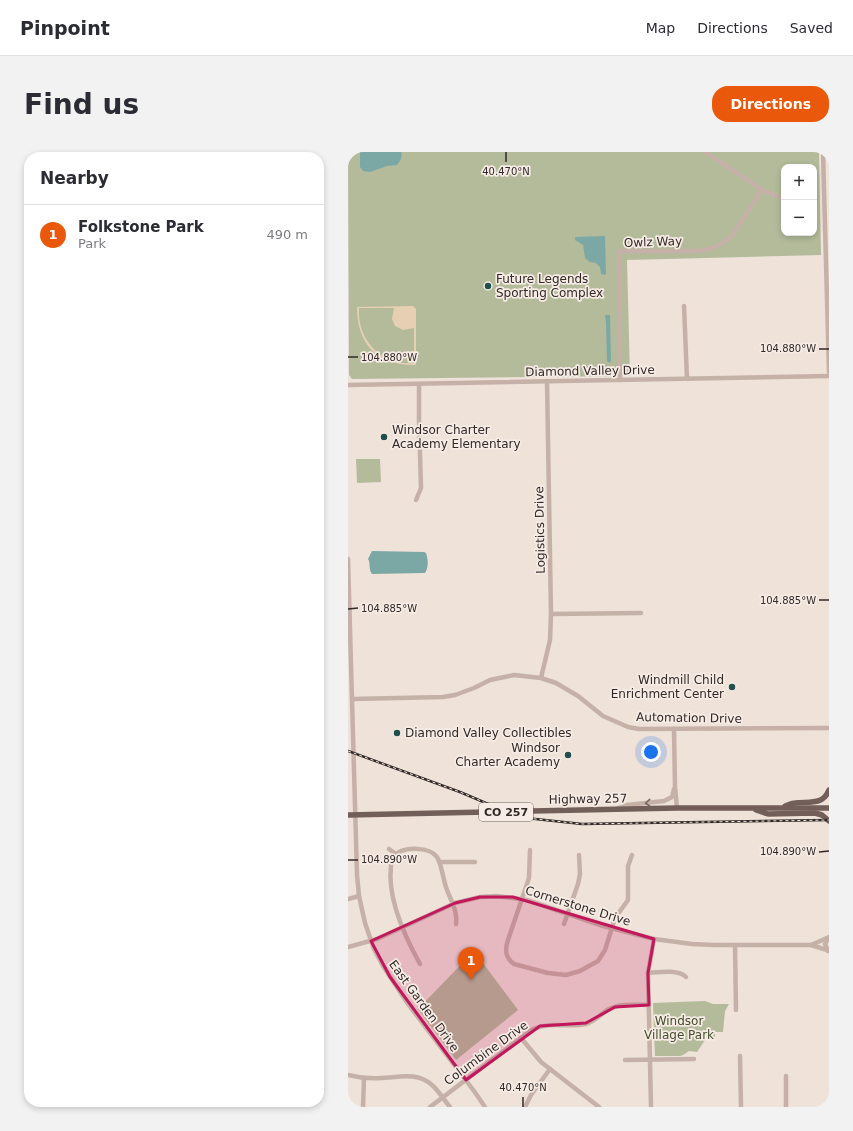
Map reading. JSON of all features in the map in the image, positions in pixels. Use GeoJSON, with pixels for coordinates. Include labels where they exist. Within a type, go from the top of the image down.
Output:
{"type":"FeatureCollection","features":[{"type":"Feature","properties":{"kind":"main road"},"geometry":{"type":"LineString","coordinates":[[779,808],[794,803],[819,801],[829,790]]}},
{"type":"Feature","properties":{"kind":"main road","name":"Highway 257"},"geometry":{"type":"LineString","coordinates":[[351,815],[677,808],[829,808]]}},
{"type":"Feature","properties":{"kind":"main road"},"geometry":{"type":"LineString","coordinates":[[750,809],[768,814],[816,813],[825,817],[829,821]]}},
{"type":"Feature","properties":{"kind":"street"},"geometry":{"type":"LineString","coordinates":[[705,152],[762,190],[781,198]]}},
{"type":"Feature","properties":{"kind":"street"},"geometry":{"type":"LineString","coordinates":[[823,152],[829,372]]}},
{"type":"Feature","properties":{"kind":"street","name":"Owlz Way"},"geometry":{"type":"LineString","coordinates":[[620,380],[618,251],[699,251],[713,248],[732,236],[762,190]]}},
{"type":"Feature","properties":{"kind":"street"},"geometry":{"type":"LineString","coordinates":[[684,306],[686,379]]}},
{"type":"Feature","properties":{"kind":"street","name":"Diamond Valley Drive"},"geometry":{"type":"LineString","coordinates":[[349,385],[829,376]]}},
{"type":"Feature","properties":{"kind":"street","name":"Logistics Drive"},"geometry":{"type":"LineString","coordinates":[[541,678],[550,640],[551,614],[548,381]]}},
{"type":"Feature","properties":{"kind":"street"},"geometry":{"type":"LineString","coordinates":[[416,500],[421,488],[418,409],[419,384]]}},
{"type":"Feature","properties":{"kind":"street","name":"East Garden Drive"},"geometry":{"type":"LineString","coordinates":[[348,559],[349,649],[352,699],[351,815],[359,896],[371,941],[378,957],[390,977],[485,1107]]}},
{"type":"Feature","properties":{"kind":"street"},"geometry":{"type":"LineString","coordinates":[[551,614],[641,613]]}},
{"type":"Feature","properties":{"kind":"street","name":"Automation Drive"},"geometry":{"type":"LineString","coordinates":[[352,699],[443,697],[454,695],[490,680],[514,675],[541,678],[556,683],[578,696],[597,712],[610,720],[628,727],[639,729],[829,728]]}},
{"type":"Feature","properties":{"kind":"street"},"geometry":{"type":"LineString","coordinates":[[674,729],[675,787],[677,808]]}},
{"type":"Feature","properties":{"kind":"street"},"geometry":{"type":"LineString","coordinates":[[614,810],[626,805],[667,800],[672,797],[675,787]]}},
{"type":"Feature","properties":{"kind":"street"},"geometry":{"type":"LineString","coordinates":[[389,849],[396,854]]}},
{"type":"Feature","properties":{"kind":"street"},"geometry":{"type":"LineString","coordinates":[[420,964],[408,942],[396,908],[391,873],[391,864],[396,854],[400,851],[406,850],[427,850],[435,855],[440,862],[443,881],[457,915],[456,924]]}},
{"type":"Feature","properties":{"kind":"street"},"geometry":{"type":"LineString","coordinates":[[530,850],[530,874],[506,949],[508,957],[516,965],[560,975],[580,971],[600,959],[605,950],[616,916],[628,900],[628,866],[632,855]]}},
{"type":"Feature","properties":{"kind":"street"},"geometry":{"type":"LineString","coordinates":[[564,924],[578,884],[580,871],[579,855]]}},
{"type":"Feature","properties":{"kind":"street"},"geometry":{"type":"LineString","coordinates":[[440,862],[475,862]]}},
{"type":"Feature","properties":{"kind":"street"},"geometry":{"type":"LineString","coordinates":[[348,899],[359,896]]}},
{"type":"Feature","properties":{"kind":"street","name":"Cornerstone Drive"},"geometry":{"type":"LineString","coordinates":[[348,947],[371,941],[452,904],[471,898],[507,896],[522,899],[612,928],[654,939],[702,945],[810,945],[828,951]]}},
{"type":"Feature","properties":{"kind":"street"},"geometry":{"type":"LineString","coordinates":[[828,938],[825,944],[828,951]]}},
{"type":"Feature","properties":{"kind":"street","name":"Cornerstone Drive"},"geometry":{"type":"LineString","coordinates":[[810,945],[828,938]]}},
{"type":"Feature","properties":{"kind":"street"},"geometry":{"type":"LineString","coordinates":[[651,1107],[648,972],[654,939]]}},
{"type":"Feature","properties":{"kind":"street"},"geometry":{"type":"LineString","coordinates":[[735,945],[736,1010]]}},
{"type":"Feature","properties":{"kind":"street"},"geometry":{"type":"LineString","coordinates":[[648,972],[680,973],[686,977]]}},
{"type":"Feature","properties":{"kind":"street","name":"Columbine Drive"},"geometry":{"type":"LineString","coordinates":[[430,1107],[534,1029],[545,1025],[582,1024],[590,1022],[607,1010],[615,1007],[649,1005]]}},
{"type":"Feature","properties":{"kind":"street"},"geometry":{"type":"LineString","coordinates":[[521,1038],[536,1057],[599,1107]]}},
{"type":"Feature","properties":{"kind":"street"},"geometry":{"type":"LineString","coordinates":[[740,1056],[741,1107]]}},
{"type":"Feature","properties":{"kind":"street"},"geometry":{"type":"LineString","coordinates":[[625,1060],[694,1059]]}},
{"type":"Feature","properties":{"kind":"street"},"geometry":{"type":"LineString","coordinates":[[526,1107],[531,1095],[550,1069]]}},
{"type":"Feature","properties":{"kind":"street"},"geometry":{"type":"LineString","coordinates":[[348,1075],[364,1078],[382,1078],[401,1075],[415,1076],[429,1083],[450,1107]]}},
{"type":"Feature","properties":{"kind":"street"},"geometry":{"type":"LineString","coordinates":[[786,1076],[786,1107]]}},
{"type":"Feature","properties":{"kind":"street"},"geometry":{"type":"LineString","coordinates":[[363,1107],[364,1078]]}},
{"type":"Feature","properties":{"kind":"street"},"geometry":{"type":"LineString","coordinates":[[829,1102],[829,1107]]}},
{"type":"Feature","properties":{"kind":"highlighted area"},"geometry":{"type":"Polygon","coordinates":[[[480,897],[513,897],[654,939],[648,973],[649,1005],[615,1007],[586,1023],[540,1026],[466,1080],[390,977],[371,941],[455,903],[480,897]]]}},
{"type":"Feature","properties":{"kind":"green space","name":"Future Legends Sporting Complex"},"geometry":{"type":"Polygon","coordinates":[[[348,152],[819,152],[821,255],[627,260],[630,376],[352,379],[349,375],[348,152]]]}},
{"type":"Feature","properties":{"kind":"green space"},"geometry":{"type":"Polygon","coordinates":[[[356,459],[380,459],[381,482],[357,483],[356,459]]]}},
{"type":"Feature","properties":{"kind":"green space"},"geometry":{"type":"Polygon","coordinates":[[[474,951],[518,1010],[456,1060],[418,1009],[474,951]]]}},
{"type":"Feature","properties":{"kind":"green space","name":"Windsor Village Park"},"geometry":{"type":"Polygon","coordinates":[[[705,1001],[713,1004],[729,1004],[725,1011],[723,1032],[715,1032],[715,1037],[707,1037],[697,1052],[689,1051],[680,1056],[655,1056],[653,1003],[705,1001]]]}},
{"type":"Feature","properties":{"kind":"sand"},"geometry":{"type":"Polygon","coordinates":[[[413,306],[416,309],[416,365],[390,362],[380,357],[372,350],[365,342],[361,332],[358,320],[357,307],[413,306]],[[359,308],[359,320],[362,331],[373,349],[382,355],[391,360],[402,363],[414,363],[414,328],[403,330],[395,326],[392,319],[394,308],[359,308]]]}},
{"type":"Feature","properties":{"kind":"water"},"geometry":{"type":"Polygon","coordinates":[[[360,152],[401,152],[402,156],[397,165],[387,166],[370,172],[363,171],[360,167],[360,152]]]}},
{"type":"Feature","properties":{"kind":"water"},"geometry":{"type":"Polygon","coordinates":[[[605,236],[605,275],[601,274],[600,267],[596,263],[590,262],[585,258],[583,245],[575,240],[575,237],[605,236]]]}},
{"type":"Feature","properties":{"kind":"water"},"geometry":{"type":"Polygon","coordinates":[[[605,315],[610,315],[610,363],[607,361],[605,315]]]}},
{"type":"Feature","properties":{"kind":"water"},"geometry":{"type":"Polygon","coordinates":[[[372,551],[424,552],[426,553],[428,563],[427,568],[425,573],[372,574],[368,559],[372,551]]]}},
{"type":"Feature","properties":{"kind":"railway"},"geometry":{"type":"LineString","coordinates":[[348,751],[526,818],[582,824],[829,820]]}},
{"type":"Feature","properties":{"kind":"place","name":"Future Legends Sporting Complex"},"geometry":{"type":"Point","coordinates":[488,286]}},
{"type":"Feature","properties":{"kind":"place","name":"Windsor Charter Academy Elementary"},"geometry":{"type":"Point","coordinates":[384,437]}},
{"type":"Feature","properties":{"kind":"place","name":"Windmill Child Enrichment Center"},"geometry":{"type":"Point","coordinates":[732,687]}},
{"type":"Feature","properties":{"kind":"place","name":"Diamond Valley Collectibles"},"geometry":{"type":"Point","coordinates":[397,733]}},
{"type":"Feature","properties":{"kind":"place","name":"Windsor Charter Academy"},"geometry":{"type":"Point","coordinates":[568,755]}},
{"type":"Feature","properties":{"kind":"place","name":"Folkstone Park"},"geometry":{"type":"Point","coordinates":[471,980]}}]}
